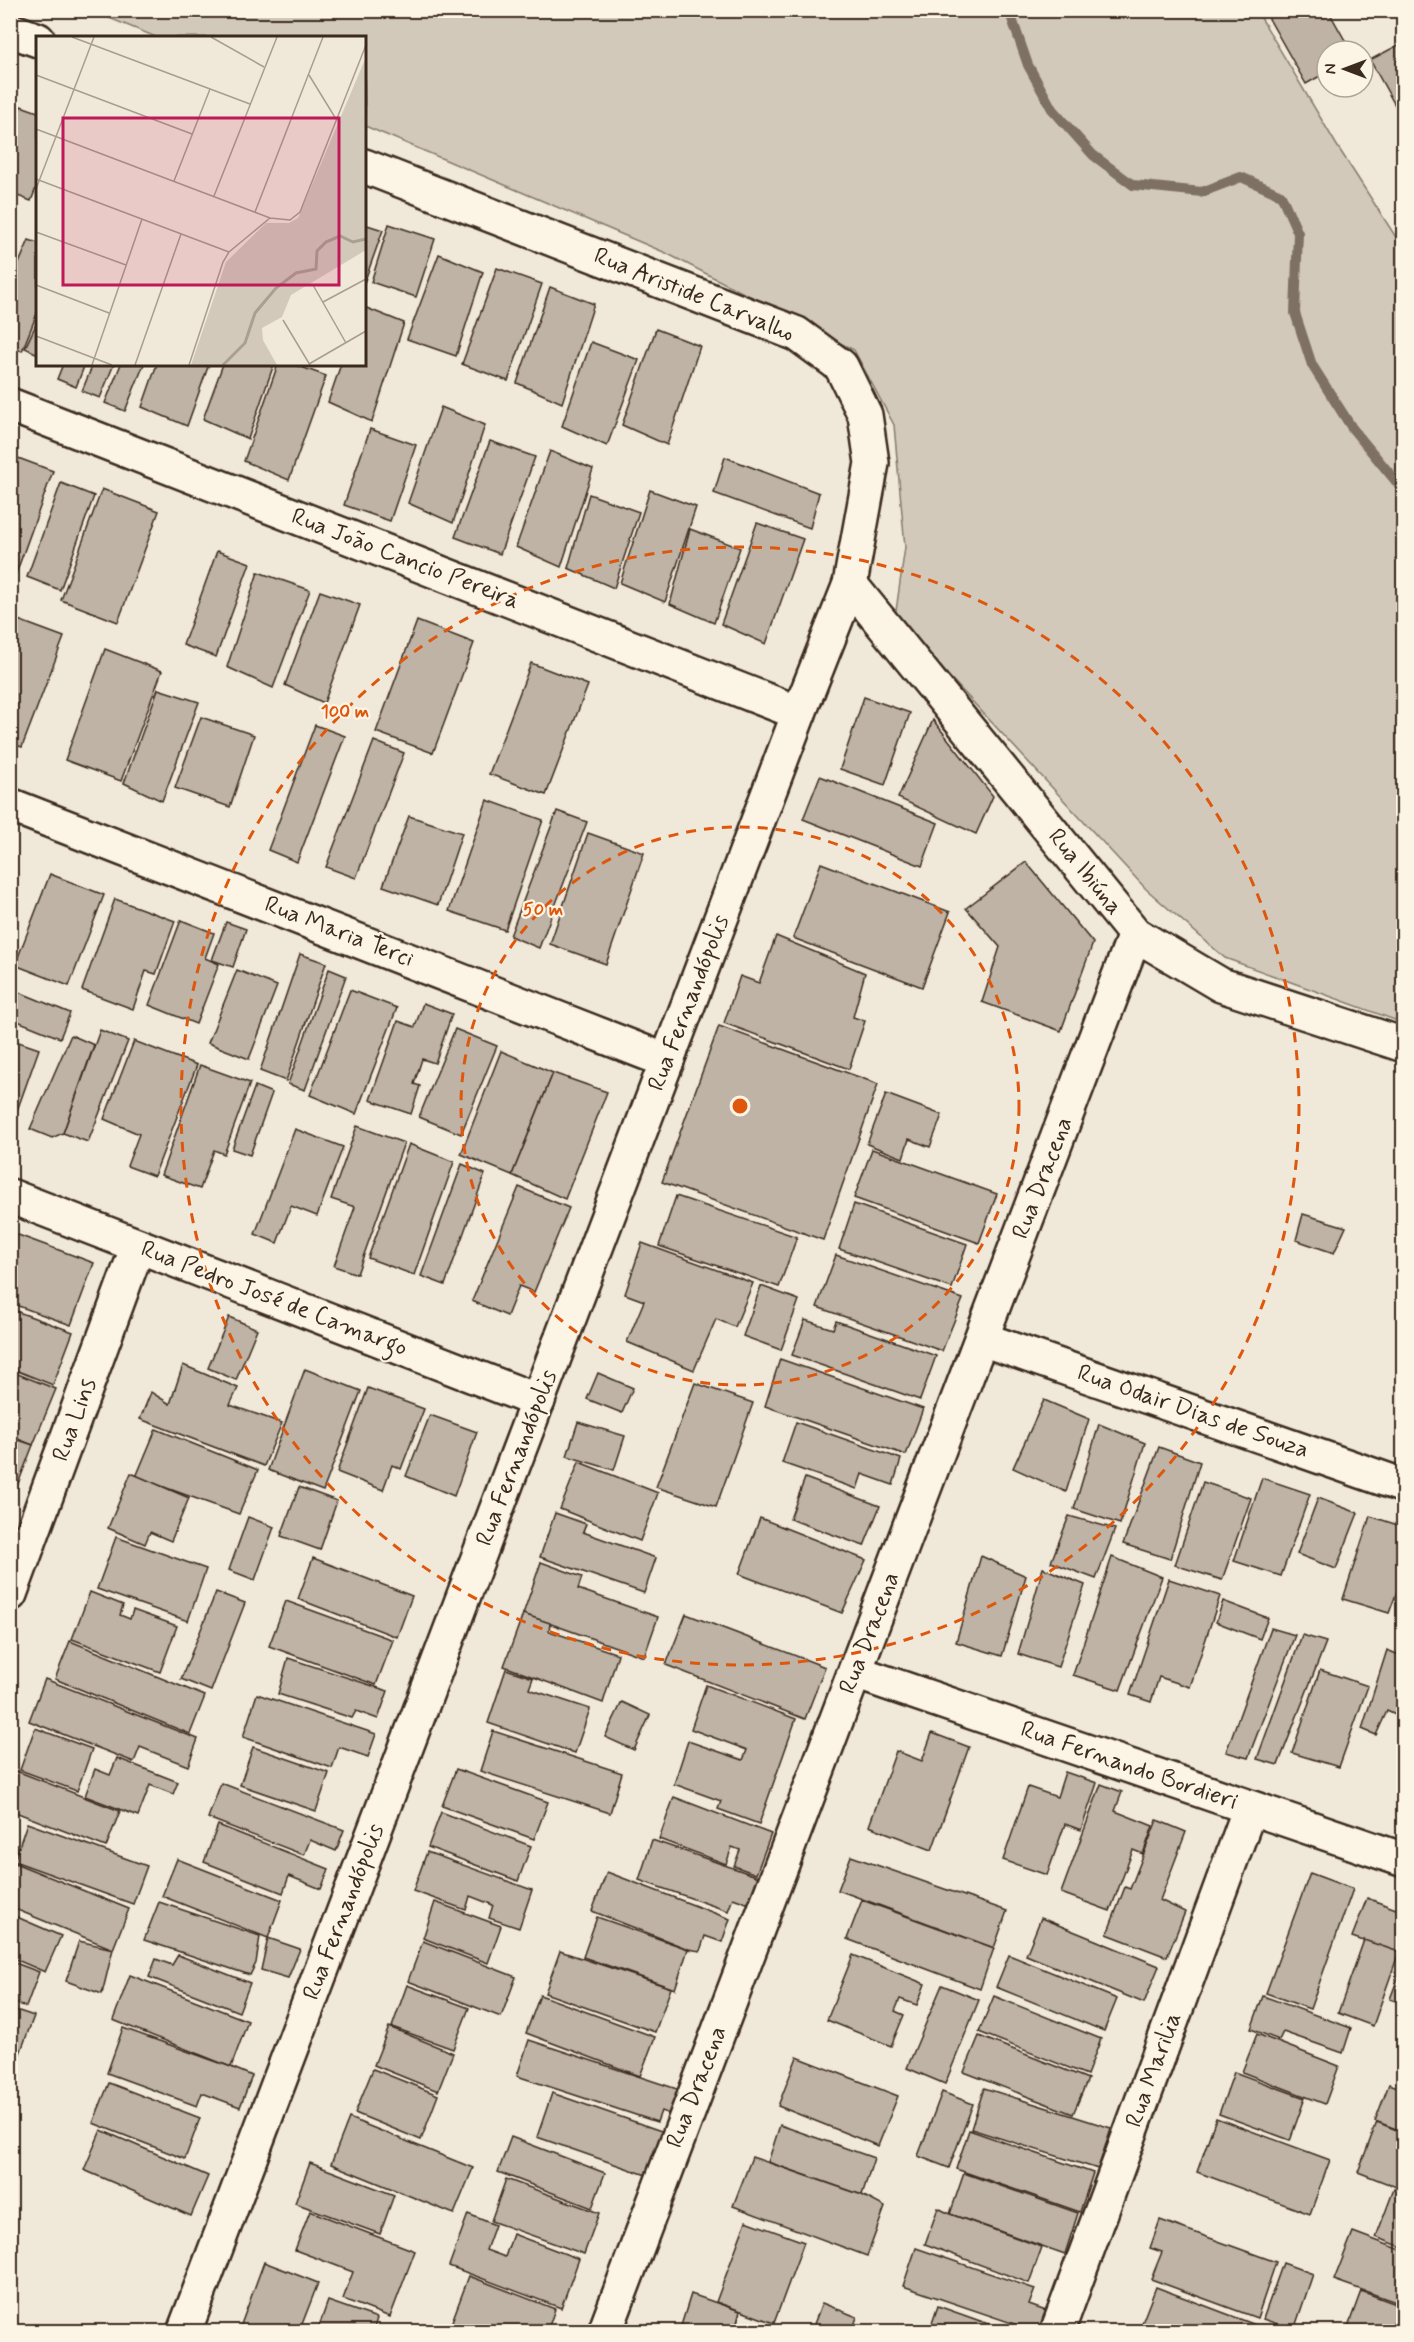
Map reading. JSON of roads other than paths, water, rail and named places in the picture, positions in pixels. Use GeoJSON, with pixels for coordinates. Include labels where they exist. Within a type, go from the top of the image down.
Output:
{"type":"FeatureCollection","features":[{"type":"Feature","properties":{"kind":"street"},"geometry":{"type":"LineString","coordinates":[[10,30],[36,39]]}},
{"type":"Feature","properties":{"kind":"street","name":"Rua Aristide Carvalho"},"geometry":{"type":"LineString","coordinates":[[366,167],[797,334],[841,366],[865,415],[872,463],[850,584]]}},
{"type":"Feature","properties":{"kind":"street","name":"Rua João Cancio Pereira"},"geometry":{"type":"LineString","coordinates":[[10,405],[799,713]]}},
{"type":"Feature","properties":{"kind":"street","name":"Rua Fernandópolis"},"geometry":{"type":"LineString","coordinates":[[184,2331],[850,584]]}},
{"type":"Feature","properties":{"kind":"street","name":"Rua Ibiúna"},"geometry":{"type":"LineString","coordinates":[[850,584],[1135,934],[1221,985],[1404,1045]]}},
{"type":"Feature","properties":{"kind":"street","name":"Rua Maria Terci"},"geometry":{"type":"LineString","coordinates":[[10,804],[667,1060]]}},
{"type":"Feature","properties":{"kind":"street","name":"Rua Dracena"},"geometry":{"type":"LineString","coordinates":[[605,2331],[1135,934]]}},
{"type":"Feature","properties":{"kind":"street","name":"Rua Pedro José de Camargo"},"geometry":{"type":"LineString","coordinates":[[10,1196],[538,1401]]}},
{"type":"Feature","properties":{"kind":"street","name":"Rua Lins"},"geometry":{"type":"LineString","coordinates":[[10,1593],[138,1246]]}},
{"type":"Feature","properties":{"kind":"street","name":"Rua Odair Dias de Souza"},"geometry":{"type":"LineString","coordinates":[[982,1339],[1404,1486]]}},
{"type":"Feature","properties":{"kind":"street","name":"Rua Fernando Bordieri"},"geometry":{"type":"LineString","coordinates":[[855,1672],[1404,1860]]}},
{"type":"Feature","properties":{"kind":"street","name":"Rua Marilia"},"geometry":{"type":"LineString","coordinates":[[1057,2331],[1250,1808]]}},
{"type":"Feature","properties":{"kind":"waterway"},"geometry":{"type":"LineString","coordinates":[[1009,10],[1028,65],[1052,109],[1093,155],[1133,185],[1202,192],[1241,177],[1281,195],[1298,233],[1295,313],[1312,365],[1352,428],[1404,491]]}}]}
